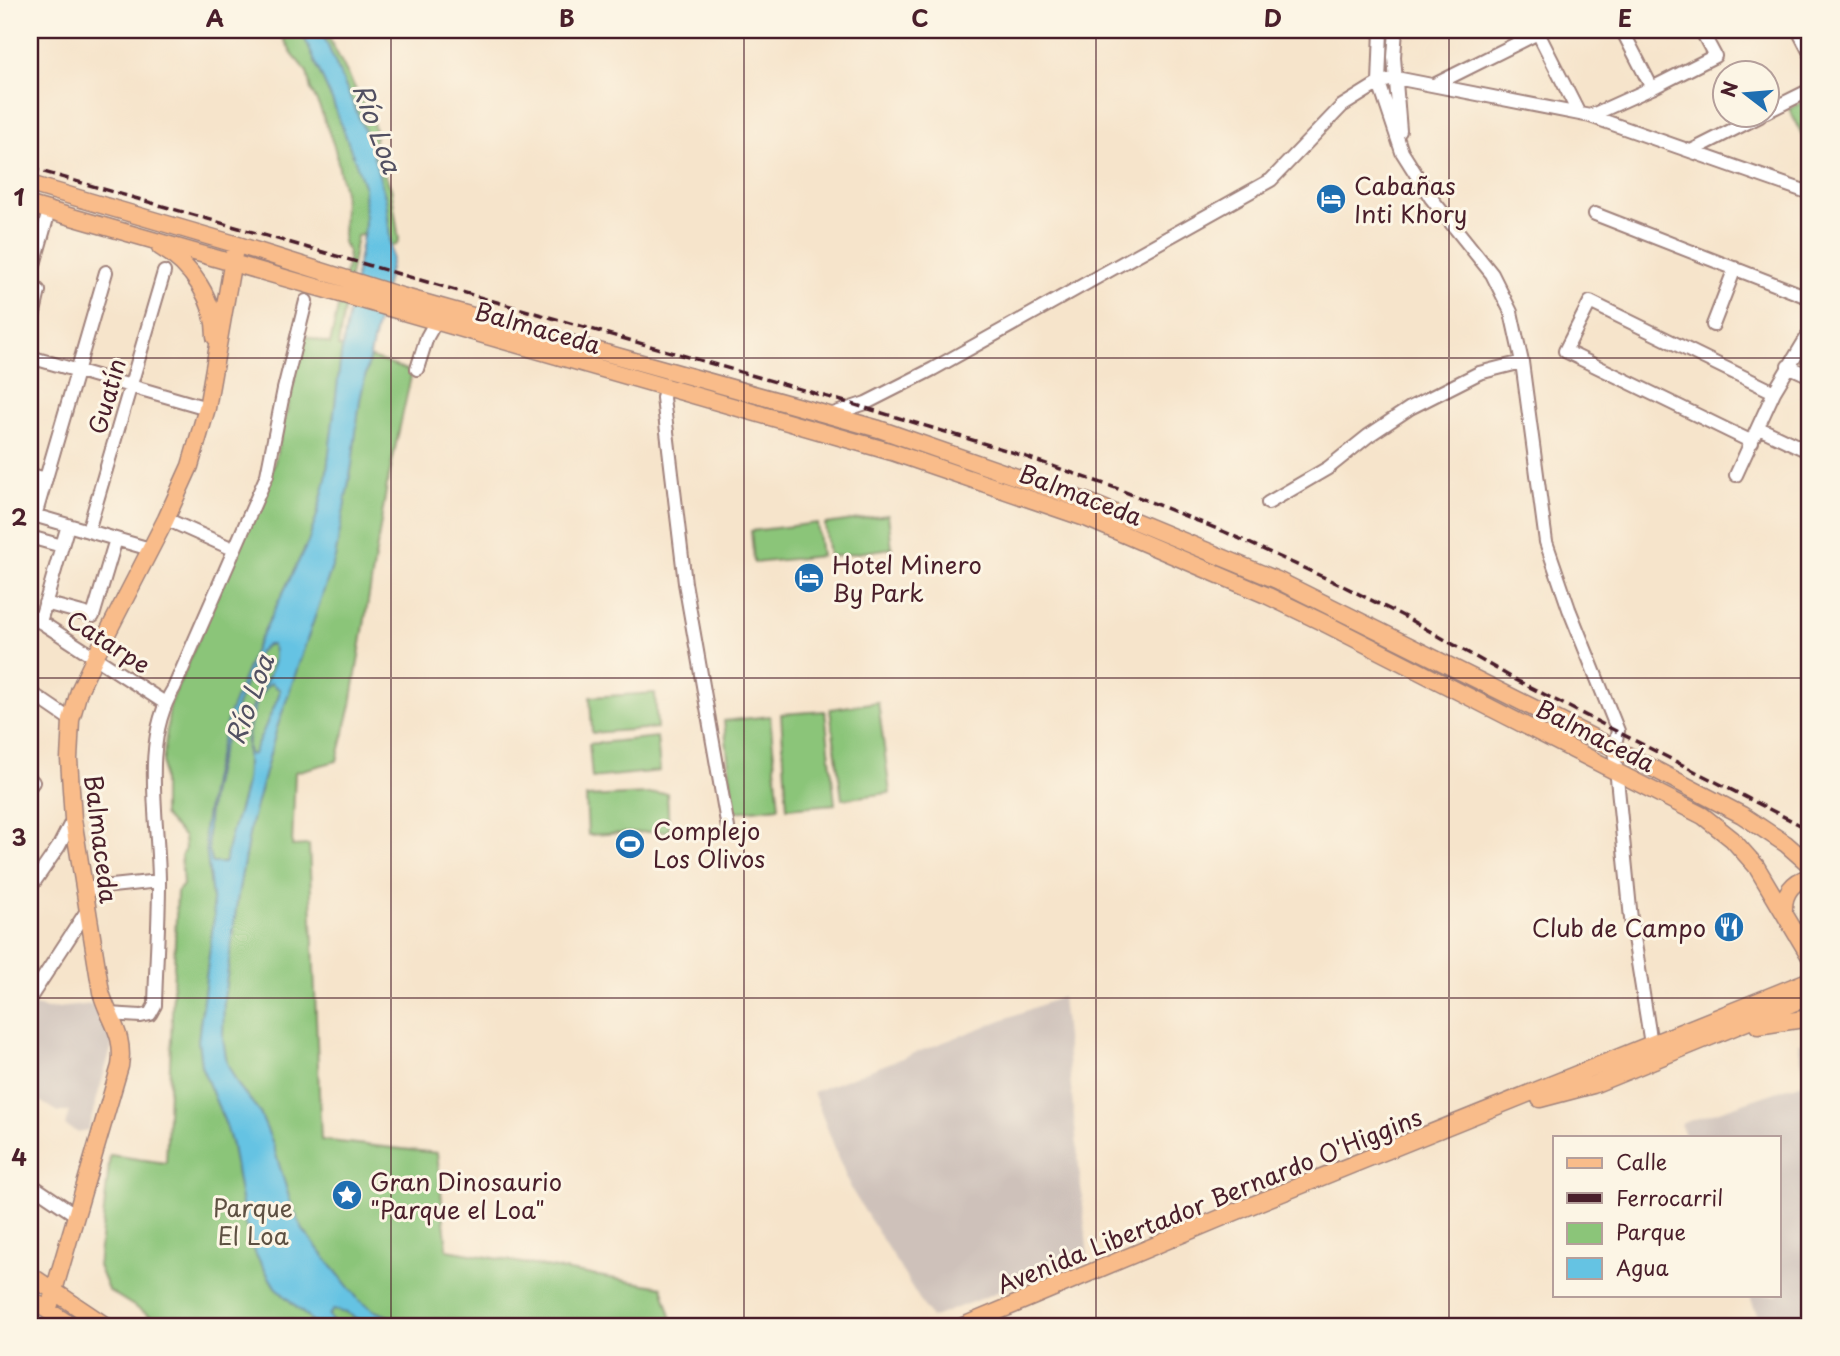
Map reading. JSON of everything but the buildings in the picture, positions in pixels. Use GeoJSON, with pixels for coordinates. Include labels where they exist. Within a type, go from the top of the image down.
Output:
{"type":"FeatureCollection","features":[{"type":"Feature","properties":{"kind":"main road","name":"Balmaceda"},"geometry":{"type":"LineString","coordinates":[[30,184],[235,244],[327,282]]}},
{"type":"Feature","properties":{"kind":"main road","name":"Balmaceda"},"geometry":{"type":"LineString","coordinates":[[30,205],[233,262],[327,282],[879,429],[1091,503],[1265,574],[1614,748],[1742,814],[1786,844],[1810,865]]}},
{"type":"Feature","properties":{"kind":"main road"},"geometry":{"type":"LineString","coordinates":[[146,239],[181,261],[201,286],[210,305],[215,327],[214,369]]}},
{"type":"Feature","properties":{"kind":"main road","name":"Balmaceda"},"geometry":{"type":"LineString","coordinates":[[51,1319],[57,1280],[123,1050],[119,1033],[108,1014],[101,992],[84,889],[73,819],[69,758],[71,720],[79,691],[190,466],[207,408],[235,244]]}},
{"type":"Feature","properties":{"kind":"main road","name":"Balmaceda"},"geometry":{"type":"LineString","coordinates":[[399,303],[436,321],[825,432],[972,478],[1151,545],[1326,624],[1687,807],[1718,827],[1756,866],[1809,956]]}},
{"type":"Feature","properties":{"kind":"main road"},"geometry":{"type":"LineString","coordinates":[[1784,912],[1784,900],[1790,888],[1800,880],[1810,877]]}},
{"type":"Feature","properties":{"kind":"main road"},"geometry":{"type":"LineString","coordinates":[[1807,987],[1809,956]]}},
{"type":"Feature","properties":{"kind":"main road","name":"Avenida Libertador Bernardo O'Higgins"},"geometry":{"type":"LineString","coordinates":[[962,1326],[1651,1044],[1807,987]]}},
{"type":"Feature","properties":{"kind":"main road","name":"Avenida Libertador Bernardo O'Higgins"},"geometry":{"type":"LineString","coordinates":[[1474,1116],[1593,1085],[1714,1035],[1807,987]]}},
{"type":"Feature","properties":{"kind":"main road"},"geometry":{"type":"LineString","coordinates":[[1714,1035],[1778,1021],[1810,1018]]}},
{"type":"Feature","properties":{"kind":"main road"},"geometry":{"type":"LineString","coordinates":[[30,1275],[106,1326]]}},
{"type":"Feature","properties":{"kind":"main road"},"geometry":{"type":"LineString","coordinates":[[30,1298],[51,1319],[72,1326]]}},
{"type":"Feature","properties":{"kind":"street"},"geometry":{"type":"LineString","coordinates":[[1381,30],[1379,83],[1402,152],[1431,198],[1492,274],[1511,312],[1522,362],[1546,542],[1569,609],[1618,731],[1614,748],[1631,919],[1651,1044]]}},
{"type":"Feature","properties":{"kind":"street"},"geometry":{"type":"LineString","coordinates":[[1396,30],[1394,57],[1402,152]]}},
{"type":"Feature","properties":{"kind":"street"},"geometry":{"type":"LineString","coordinates":[[1622,30],[1652,88]]}},
{"type":"Feature","properties":{"kind":"street"},"geometry":{"type":"LineString","coordinates":[[1584,114],[1652,88],[1715,56],[1701,30]]}},
{"type":"Feature","properties":{"kind":"street"},"geometry":{"type":"LineString","coordinates":[[1797,30],[1810,52]]}},
{"type":"Feature","properties":{"kind":"street"},"geometry":{"type":"LineString","coordinates":[[1434,85],[1538,33],[1584,114]]}},
{"type":"Feature","properties":{"kind":"street"},"geometry":{"type":"LineString","coordinates":[[825,432],[829,416],[874,398],[1035,313],[1271,180],[1342,106],[1379,83],[1396,78],[1584,114],[1810,193]]}},
{"type":"Feature","properties":{"kind":"street"},"geometry":{"type":"LineString","coordinates":[[1780,105],[1810,90]]}},
{"type":"Feature","properties":{"kind":"street"},"geometry":{"type":"LineString","coordinates":[[1693,150],[1732,130]]}},
{"type":"Feature","properties":{"kind":"street"},"geometry":{"type":"LineString","coordinates":[[30,330],[40,291],[30,281],[49,211]]}},
{"type":"Feature","properties":{"kind":"street"},"geometry":{"type":"LineString","coordinates":[[1595,214],[1810,298]]}},
{"type":"Feature","properties":{"kind":"street"},"geometry":{"type":"LineString","coordinates":[[1713,326],[1735,268]]}},
{"type":"Feature","properties":{"kind":"street"},"geometry":{"type":"LineString","coordinates":[[106,272],[33,515],[150,549]]}},
{"type":"Feature","properties":{"kind":"street","name":"Guatín"},"geometry":{"type":"LineString","coordinates":[[88,531],[164,272]]}},
{"type":"Feature","properties":{"kind":"street"},"geometry":{"type":"LineString","coordinates":[[108,1014],[141,1016],[150,1014],[155,1005],[159,881],[155,761],[157,728],[165,703],[227,570],[233,549],[267,475],[284,389],[306,301]]}},
{"type":"Feature","properties":{"kind":"street"},"geometry":{"type":"LineString","coordinates":[[1752,442],[1566,351],[1590,302],[1774,392]]}},
{"type":"Feature","properties":{"kind":"street"},"geometry":{"type":"LineString","coordinates":[[417,369],[427,337],[436,321]]}},
{"type":"Feature","properties":{"kind":"street"},"geometry":{"type":"LineString","coordinates":[[1736,475],[1774,392],[1810,332]]}},
{"type":"Feature","properties":{"kind":"street"},"geometry":{"type":"LineString","coordinates":[[30,358],[207,408]]}},
{"type":"Feature","properties":{"kind":"street"},"geometry":{"type":"LineString","coordinates":[[1268,503],[1328,468],[1368,436],[1410,408],[1479,373],[1522,362]]}},
{"type":"Feature","properties":{"kind":"street"},"geometry":{"type":"LineString","coordinates":[[1788,366],[1810,376]]}},
{"type":"Feature","properties":{"kind":"street"},"geometry":{"type":"LineString","coordinates":[[666,387],[663,398],[685,583],[728,828]]}},
{"type":"Feature","properties":{"kind":"street"},"geometry":{"type":"LineString","coordinates":[[874,398],[870,413],[872,425],[879,429]]}},
{"type":"Feature","properties":{"kind":"street"},"geometry":{"type":"LineString","coordinates":[[1759,428],[1810,452]]}},
{"type":"Feature","properties":{"kind":"street"},"geometry":{"type":"LineString","coordinates":[[30,495],[35,476],[46,479]]}},
{"type":"Feature","properties":{"kind":"street"},"geometry":{"type":"LineString","coordinates":[[166,519],[233,549]]}},
{"type":"Feature","properties":{"kind":"street"},"geometry":{"type":"LineString","coordinates":[[35,618],[45,603],[68,525]]}},
{"type":"Feature","properties":{"kind":"street"},"geometry":{"type":"LineString","coordinates":[[30,537],[62,546]]}},
{"type":"Feature","properties":{"kind":"street"},"geometry":{"type":"LineString","coordinates":[[45,603],[93,617],[116,539]]}},
{"type":"Feature","properties":{"kind":"street","name":"Catarpe"},"geometry":{"type":"LineString","coordinates":[[35,618],[165,703]]}},
{"type":"Feature","properties":{"kind":"street"},"geometry":{"type":"LineString","coordinates":[[30,692],[71,720]]}},
{"type":"Feature","properties":{"kind":"street"},"geometry":{"type":"LineString","coordinates":[[30,888],[59,846],[73,819]]}},
{"type":"Feature","properties":{"kind":"street"},"geometry":{"type":"LineString","coordinates":[[84,889],[159,881]]}},
{"type":"Feature","properties":{"kind":"street"},"geometry":{"type":"LineString","coordinates":[[30,998],[88,909]]}},
{"type":"Feature","properties":{"kind":"street"},"geometry":{"type":"LineString","coordinates":[[30,1184],[76,1215]]}},
{"type":"Feature","properties":{"kind":"shaded area"},"geometry":{"type":"Polygon","coordinates":[[[1062,997],[1088,1257],[931,1318],[851,1189],[813,1092],[1062,997]]]}},
{"type":"Feature","properties":{"kind":"shaded area"},"geometry":{"type":"Polygon","coordinates":[[[93,1004],[114,1038],[88,1130],[77,1132],[65,1126],[69,1112],[59,1112],[34,1098],[30,1102],[30,1005],[48,1009],[93,1004]]]}},
{"type":"Feature","properties":{"kind":"shaded area"},"geometry":{"type":"Polygon","coordinates":[[[1798,1043],[1810,1044],[1810,1326],[1762,1326],[1749,1296],[1780,1296],[1780,1136],[1686,1136],[1680,1124],[1806,1082],[1798,1043]]]}},
{"type":"Feature","properties":{"kind":"green space","name":"Parque El Loa"},"geometry":{"type":"Polygon","coordinates":[[[279,30],[325,30],[373,123],[376,135],[373,148],[391,188],[399,239],[396,245],[390,246],[364,234],[357,236],[338,346],[412,372],[387,485],[351,705],[337,761],[295,772],[292,846],[309,845],[321,1140],[437,1153],[447,1250],[662,1287],[674,1326],[166,1326],[108,1290],[98,1266],[110,1155],[166,1163],[177,892],[183,885],[181,856],[185,849],[184,837],[163,815],[163,763],[170,704],[274,464],[305,336],[330,344],[348,261],[348,251],[343,243],[344,192],[335,149],[311,90],[307,72],[292,54],[279,30]]]}},
{"type":"Feature","properties":{"kind":"green space"},"geometry":{"type":"Polygon","coordinates":[[[1810,98],[1810,145],[1808,146],[1789,109],[1810,98]]]}},
{"type":"Feature","properties":{"kind":"green space"},"geometry":{"type":"Polygon","coordinates":[[[888,515],[892,548],[829,557],[825,524],[888,515]]]}},
{"type":"Feature","properties":{"kind":"green space"},"geometry":{"type":"Polygon","coordinates":[[[817,523],[821,556],[754,563],[751,531],[817,523]]]}},
{"type":"Feature","properties":{"kind":"green space"},"geometry":{"type":"Polygon","coordinates":[[[655,693],[657,728],[592,733],[590,697],[655,693]]]}},
{"type":"Feature","properties":{"kind":"green space"},"geometry":{"type":"Polygon","coordinates":[[[878,702],[890,793],[842,799],[830,709],[878,702]]]}},
{"type":"Feature","properties":{"kind":"green space"},"geometry":{"type":"Polygon","coordinates":[[[825,711],[835,804],[787,808],[781,714],[825,711]]]}},
{"type":"Feature","properties":{"kind":"green space"},"geometry":{"type":"Polygon","coordinates":[[[770,716],[779,807],[734,812],[724,721],[770,716]]]}},
{"type":"Feature","properties":{"kind":"green space"},"geometry":{"type":"Polygon","coordinates":[[[657,737],[660,771],[592,778],[589,744],[657,737]]]}},
{"type":"Feature","properties":{"kind":"green space"},"geometry":{"type":"Polygon","coordinates":[[[667,793],[669,831],[588,835],[586,797],[667,793]]]}},
{"type":"Feature","properties":{"kind":"water"},"geometry":{"type":"Polygon","coordinates":[[[301,30],[321,30],[370,143],[386,200],[392,258],[360,400],[352,465],[335,558],[277,728],[251,824],[224,999],[223,1039],[227,1063],[238,1085],[259,1111],[272,1141],[292,1207],[303,1230],[359,1300],[375,1311],[414,1326],[368,1326],[347,1313],[333,1310],[329,1315],[334,1326],[317,1326],[275,1287],[256,1255],[245,1223],[232,1146],[201,1066],[198,1040],[214,916],[204,830],[212,780],[228,717],[256,647],[308,542],[317,515],[326,478],[341,355],[365,225],[364,186],[332,100],[301,30]],[[267,645],[253,663],[227,735],[212,789],[208,841],[212,863],[224,863],[226,860],[229,840],[244,791],[250,715],[274,660],[272,645],[267,645]],[[271,683],[260,696],[252,718],[248,740],[250,755],[253,754],[278,698],[280,690],[271,683]]]}},
{"type":"Feature","properties":{"kind":"railway"},"geometry":{"type":"LineString","coordinates":[[30,168],[859,406],[1009,451],[1113,487],[1225,532],[1345,587],[1403,616],[1518,681],[1810,830]]}},
{"type":"Feature","properties":{"kind":"place","name":"Cabañas Inti Khory"},"geometry":{"type":"Point","coordinates":[1331,199]}},
{"type":"Feature","properties":{"kind":"place","name":"Hotel Minero By Park"},"geometry":{"type":"Point","coordinates":[809,578]}},
{"type":"Feature","properties":{"kind":"place","name":"Complejo Los Olivos"},"geometry":{"type":"Point","coordinates":[630,844]}},
{"type":"Feature","properties":{"kind":"place","name":"Club de Campo"},"geometry":{"type":"Point","coordinates":[1729,927]}},
{"type":"Feature","properties":{"kind":"place","name":"Gran Dinosaurio \"Parque el Loa\""},"geometry":{"type":"Point","coordinates":[347,1195]}},
{"type":"Feature","properties":{"kind":"water label","name":"Río Loa"},"geometry":{"type":"Point","coordinates":[378,128]}},
{"type":"Feature","properties":{"kind":"water label","name":"Río Loa"},"geometry":{"type":"Point","coordinates":[249,699]}}]}
